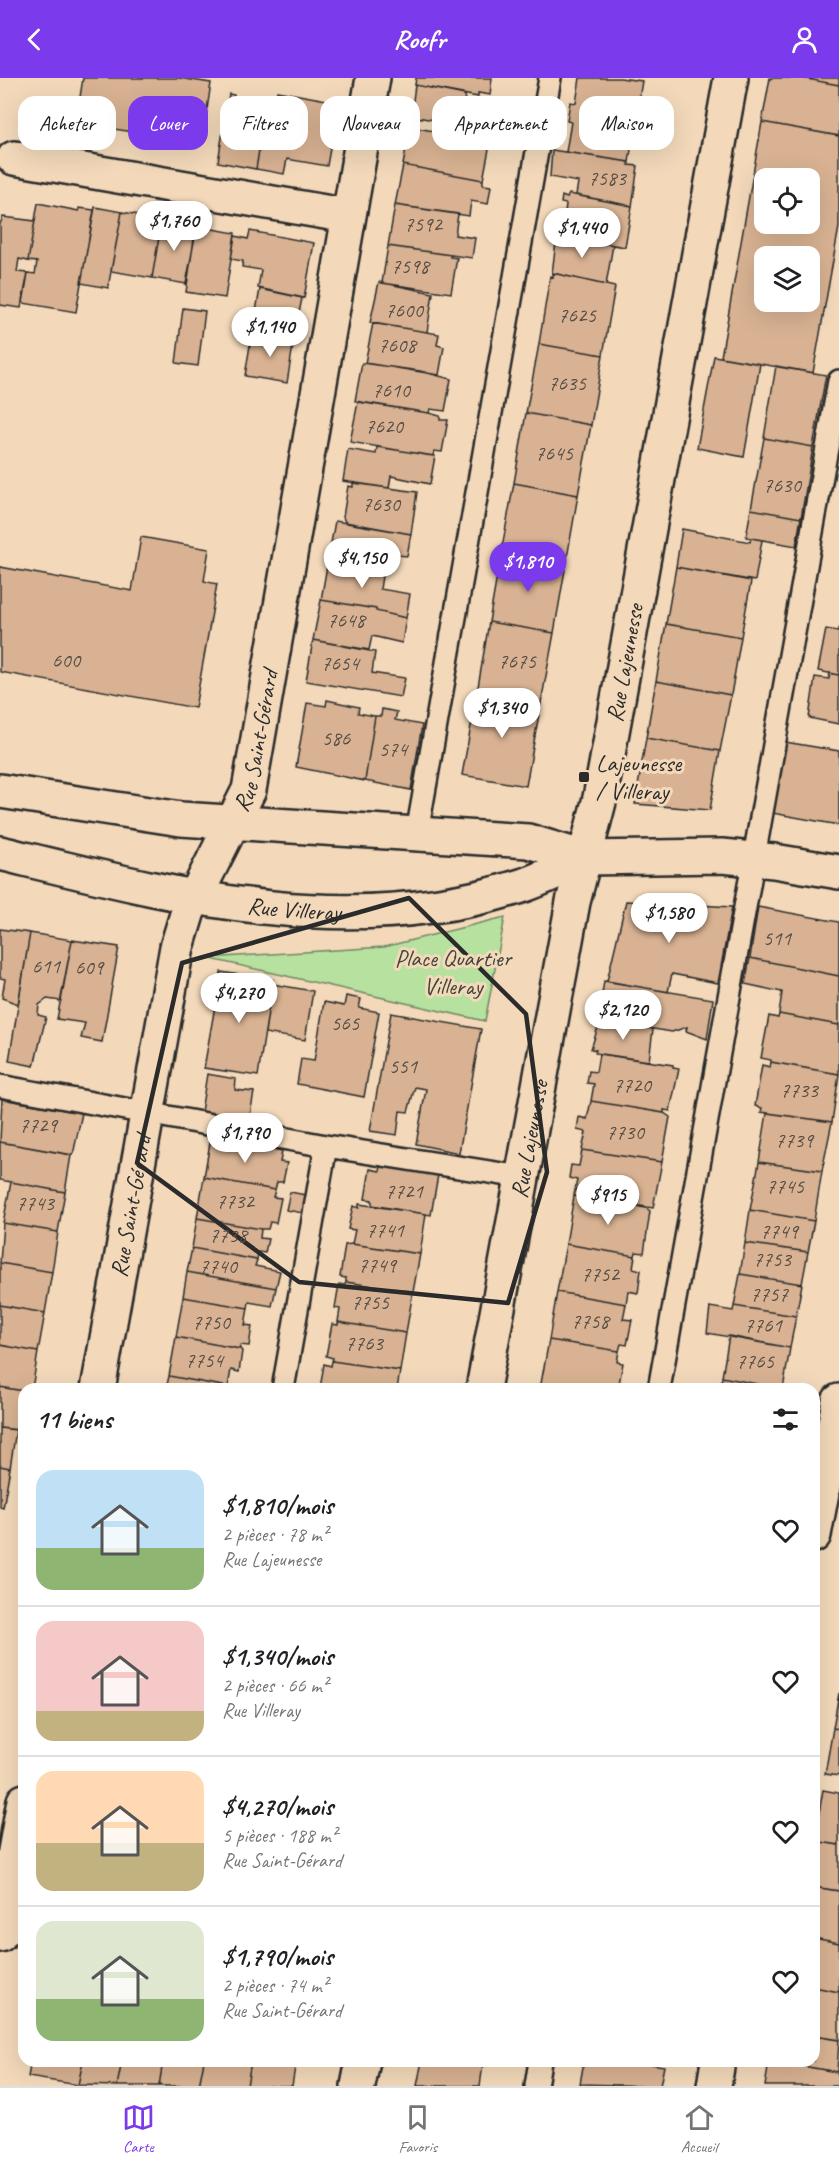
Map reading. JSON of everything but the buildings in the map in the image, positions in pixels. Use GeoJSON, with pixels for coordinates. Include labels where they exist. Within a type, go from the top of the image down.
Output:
{"type":"FeatureCollection","features":[{"type":"Feature","properties":{"kind":"street","name":"Rue Saint-Gérard"},"geometry":{"type":"LineString","coordinates":[[99,1383],[174,958],[188,911],[235,823],[249,790],[374,78]]}},
{"type":"Feature","properties":{"kind":"street","name":"Rue Lajeunesse"},"geometry":{"type":"LineString","coordinates":[[484,1383],[573,902],[599,804],[730,78]]}},
{"type":"Feature","properties":{"kind":"street"},"geometry":{"type":"LineString","coordinates":[[14,158],[348,216]]}},
{"type":"Feature","properties":{"kind":"street","name":"Rue Villeray"},"geometry":{"type":"LineString","coordinates":[[0,791],[181,819],[528,841],[585,858],[688,855],[753,858],[839,872]]}},
{"type":"Feature","properties":{"kind":"street","name":"Rue Villeray"},"geometry":{"type":"LineString","coordinates":[[0,853],[145,888],[297,911],[364,914],[415,910],[519,887],[585,858]]}},
{"type":"Feature","properties":{"kind":"street"},"geometry":{"type":"LineString","coordinates":[[820,1503],[839,1401]]}},
{"type":"Feature","properties":{"kind":"street"},"geometry":{"type":"LineString","coordinates":[[6,1932],[18,1845]]}},
{"type":"Feature","properties":{"kind":"street"},"geometry":{"type":"LineString","coordinates":[[358,2086],[362,2067]]}},
{"type":"Feature","properties":{"kind":"street"},"geometry":{"type":"LineString","coordinates":[[714,2086],[717,2067]]}},
{"type":"Feature","properties":{"kind":"lane"},"geometry":{"type":"LineString","coordinates":[[417,833],[550,78]]}},
{"type":"Feature","properties":{"kind":"lane"},"geometry":{"type":"LineString","coordinates":[[661,1383],[839,381]]}},
{"type":"Feature","properties":{"kind":"lane"},"geometry":{"type":"LineString","coordinates":[[0,1086],[326,1146],[521,1177]]}},
{"type":"Feature","properties":{"kind":"lane"},"geometry":{"type":"LineString","coordinates":[[284,1383],[326,1146]]}},
{"type":"Feature","properties":{"kind":"lane"},"geometry":{"type":"LineString","coordinates":[[536,2086],[539,2067]]}},
{"type":"Feature","properties":{"kind":"highlighted area"},"geometry":{"type":"Polygon","coordinates":[[[409,898],[526,1014],[547,1172],[508,1303],[299,1282],[137,1163],[182,963],[409,898]]]}},
{"type":"Feature","properties":{"kind":"green space","name":"Place Quartier Villeray"},"geometry":{"type":"Polygon","coordinates":[[[505,917],[485,1021],[207,958],[384,947],[505,917]]]}},
{"type":"Feature","properties":{"kind":"place","name":"Lajeunesse / Villeray"},"geometry":{"type":"Point","coordinates":[584,777]}}]}
